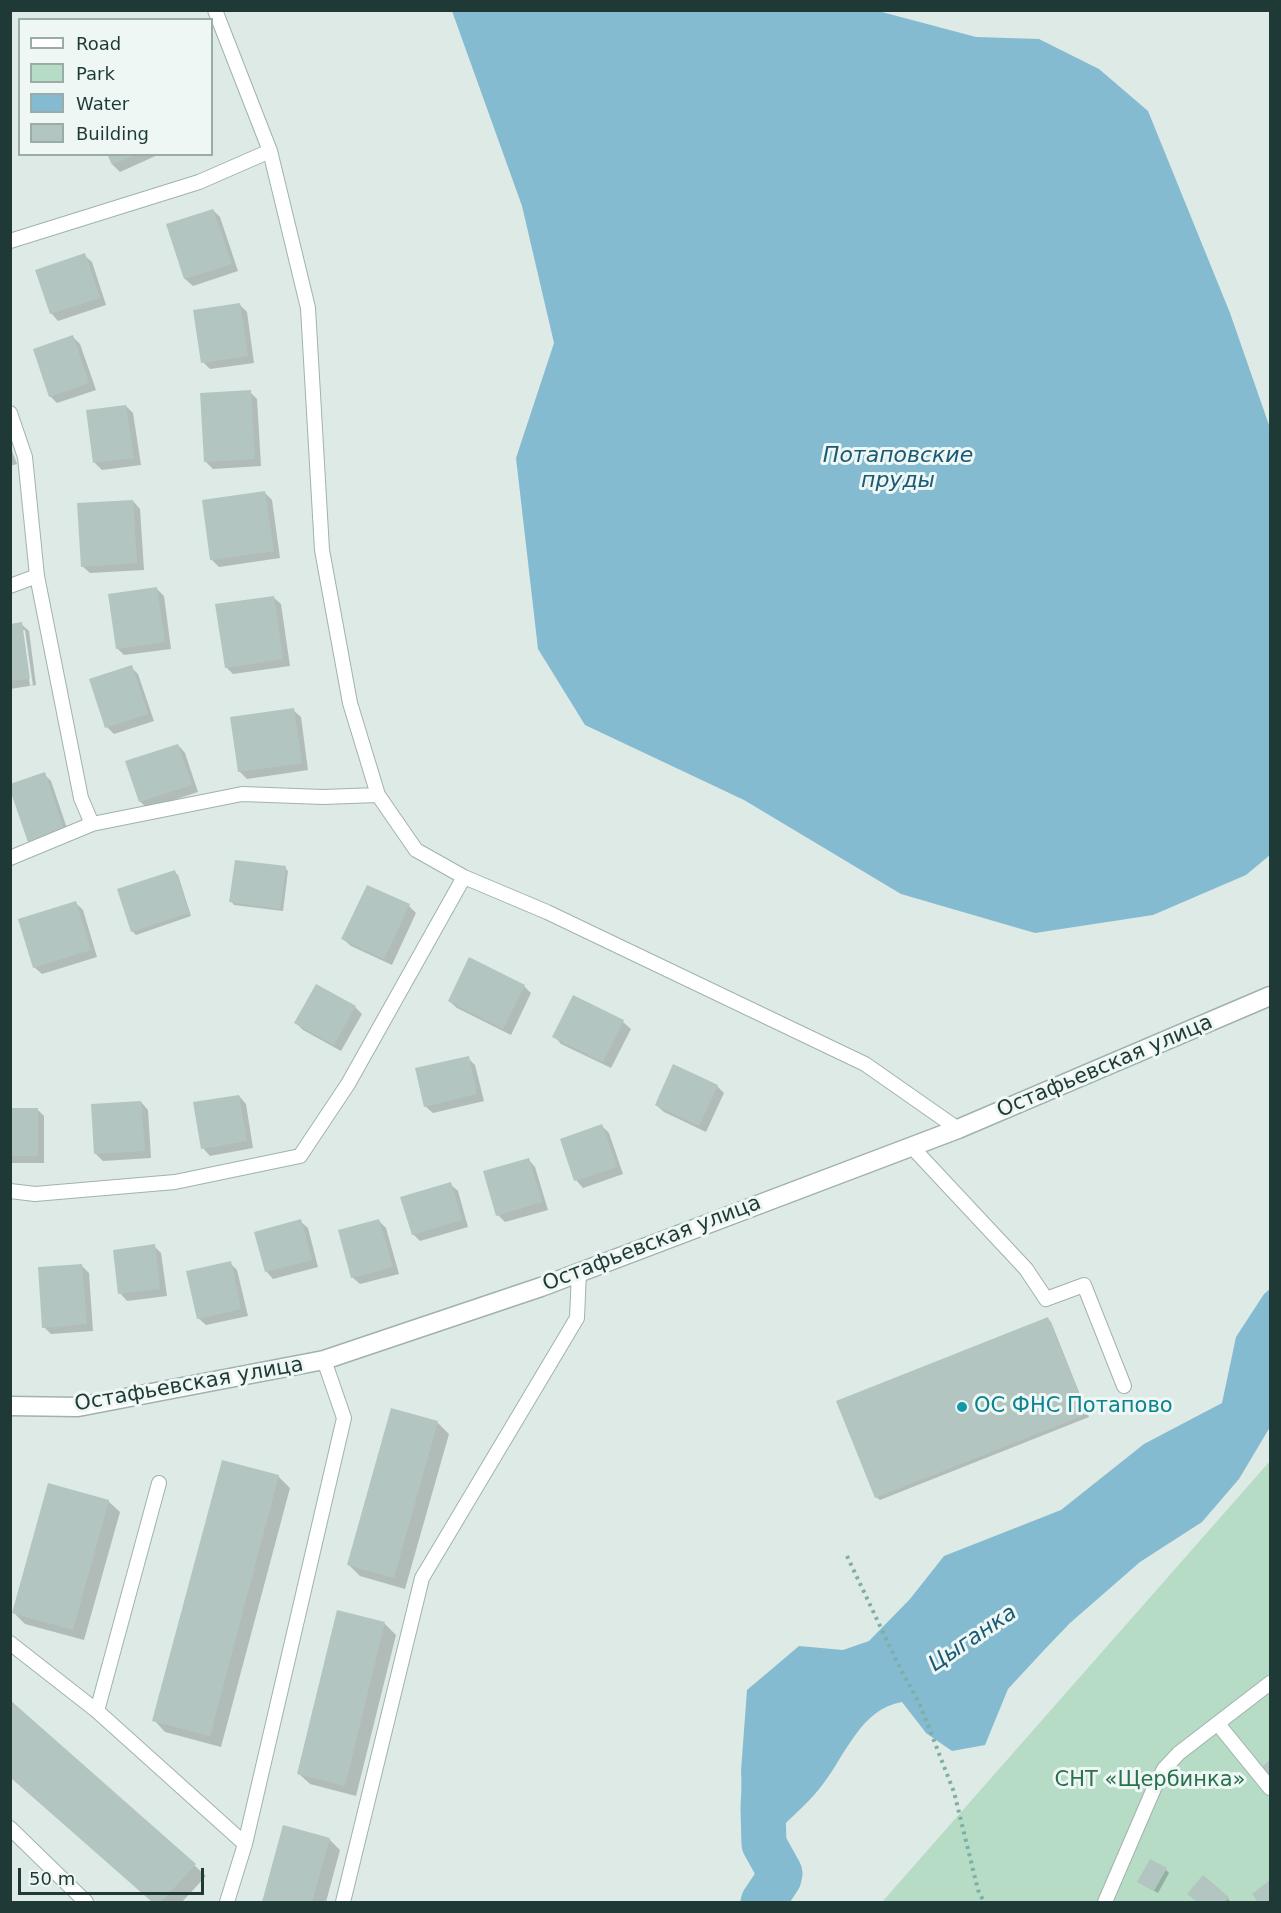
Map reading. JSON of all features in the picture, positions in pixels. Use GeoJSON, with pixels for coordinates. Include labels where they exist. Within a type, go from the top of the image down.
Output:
{"type":"FeatureCollection","features":[{"type":"Feature","properties":{"kind":"street","name":"Остафьевская улица"},"geometry":{"type":"LineString","coordinates":[[10,1406],[78,1407],[324,1360],[579,1272],[958,1129],[1270,996]]}},
{"type":"Feature","properties":{"kind":"lane"},"geometry":{"type":"LineString","coordinates":[[215,10],[270,151],[308,308],[322,550],[350,703],[378,795],[416,850],[464,878],[547,912],[865,1064],[958,1129]]}},
{"type":"Feature","properties":{"kind":"lane"},"geometry":{"type":"LineString","coordinates":[[10,241],[199,182],[270,151]]}},
{"type":"Feature","properties":{"kind":"lane"},"geometry":{"type":"LineString","coordinates":[[10,413],[25,457],[37,576],[81,798],[92,824]]}},
{"type":"Feature","properties":{"kind":"lane"},"geometry":{"type":"LineString","coordinates":[[10,586],[37,576]]}},
{"type":"Feature","properties":{"kind":"lane"},"geometry":{"type":"LineString","coordinates":[[10,858],[92,824],[242,794],[323,797],[378,795]]}},
{"type":"Feature","properties":{"kind":"lane"},"geometry":{"type":"LineString","coordinates":[[10,1191],[35,1194],[175,1182],[300,1156],[348,1084],[464,878]]}},
{"type":"Feature","properties":{"kind":"lane"},"geometry":{"type":"LineString","coordinates":[[911,1146],[1026,1269],[1046,1299],[1084,1285],[1124,1386]]}},
{"type":"Feature","properties":{"kind":"lane"},"geometry":{"type":"LineString","coordinates":[[343,1902],[422,1578],[577,1318],[579,1272]]}},
{"type":"Feature","properties":{"kind":"lane"},"geometry":{"type":"LineString","coordinates":[[227,1902],[245,1844],[344,1418],[324,1360]]}},
{"type":"Feature","properties":{"kind":"lane"},"geometry":{"type":"LineString","coordinates":[[98,1711],[159,1483]]}},
{"type":"Feature","properties":{"kind":"lane"},"geometry":{"type":"LineString","coordinates":[[10,1643],[98,1711],[245,1844]]}},
{"type":"Feature","properties":{"kind":"lane"},"geometry":{"type":"LineString","coordinates":[[1105,1902],[1164,1769],[1179,1753],[1270,1683]]}},
{"type":"Feature","properties":{"kind":"lane"},"geometry":{"type":"LineString","coordinates":[[1218,1724],[1270,1788]]}},
{"type":"Feature","properties":{"kind":"lane"},"geometry":{"type":"LineString","coordinates":[[10,1828],[86,1902]]}},
{"type":"Feature","properties":{"kind":"path"},"geometry":{"type":"LineString","coordinates":[[847,1556],[920,1705],[954,1792],[978,1890],[984,1902]]}},
{"type":"Feature","properties":{"kind":"green space","name":"СНТ «Щербинка»"},"geometry":{"type":"Polygon","coordinates":[[[1270,1461],[1270,1902],[882,1902],[1270,1461]]]}},
{"type":"Feature","properties":{"kind":"water","name":"Потаповские пруды"},"geometry":{"type":"Polygon","coordinates":[[[452,11],[878,11],[976,37],[1039,39],[1099,69],[1148,111],[1230,313],[1270,428],[1270,855],[1246,875],[1153,915],[1035,933],[901,894],[744,800],[585,725],[538,649],[516,458],[554,343],[522,206],[452,11]]]}},
{"type":"Feature","properties":{"kind":"water"},"geometry":{"type":"Polygon","coordinates":[[[1270,1289],[1270,1427],[1239,1479],[1202,1522],[1140,1562],[1070,1623],[1046,1648],[1008,1689],[985,1745],[952,1751],[926,1733],[902,1702],[888,1706],[865,1723],[819,1790],[784,1825],[764,1825],[743,1810],[741,1771],[747,1690],[799,1646],[843,1650],[869,1641],[910,1599],[944,1556],[1061,1510],[1144,1444],[1222,1403],[1236,1337],[1264,1294],[1270,1289]]]}},
{"type":"Feature","properties":{"kind":"building"},"geometry":{"type":"Polygon","coordinates":[[[108,156],[132,156],[112,165],[108,156]]]}},
{"type":"Feature","properties":{"kind":"building"},"geometry":{"type":"Polygon","coordinates":[[[213,209],[232,264],[184,279],[166,224],[213,209]]]}},
{"type":"Feature","properties":{"kind":"building"},"geometry":{"type":"Polygon","coordinates":[[[85,253],[100,298],[50,314],[35,270],[85,253]]]}},
{"type":"Feature","properties":{"kind":"building"},"geometry":{"type":"Polygon","coordinates":[[[240,303],[248,356],[201,363],[193,310],[240,303]]]}},
{"type":"Feature","properties":{"kind":"building"},"geometry":{"type":"Polygon","coordinates":[[[73,335],[89,383],[49,397],[33,349],[73,335]]]}},
{"type":"Feature","properties":{"kind":"building"},"geometry":{"type":"Polygon","coordinates":[[[251,390],[255,459],[204,462],[200,393],[251,390]]]}},
{"type":"Feature","properties":{"kind":"building"},"geometry":{"type":"Polygon","coordinates":[[[126,405],[134,458],[93,463],[86,410],[126,405]]]}},
{"type":"Feature","properties":{"kind":"building"},"geometry":{"type":"Polygon","coordinates":[[[265,491],[274,551],[210,560],[202,500],[265,491]]]}},
{"type":"Feature","properties":{"kind":"building"},"geometry":{"type":"Polygon","coordinates":[[[133,500],[137,563],[81,567],[77,503],[133,500]]]}},
{"type":"Feature","properties":{"kind":"building"},"geometry":{"type":"Polygon","coordinates":[[[157,587],[165,642],[116,649],[108,594],[157,587]]]}},
{"type":"Feature","properties":{"kind":"building"},"geometry":{"type":"Polygon","coordinates":[[[274,596],[283,659],[225,668],[215,604],[274,596]]]}},
{"type":"Feature","properties":{"kind":"building"},"geometry":{"type":"Polygon","coordinates":[[[22,622],[30,679],[10,681],[10,624],[22,622]]]}},
{"type":"Feature","properties":{"kind":"building"},"geometry":{"type":"Polygon","coordinates":[[[132,665],[148,714],[105,728],[89,679],[132,665]]]}},
{"type":"Feature","properties":{"kind":"building"},"geometry":{"type":"Polygon","coordinates":[[[294,708],[302,763],[238,772],[230,717],[294,708]]]}},
{"type":"Feature","properties":{"kind":"building"},"geometry":{"type":"Polygon","coordinates":[[[178,744],[192,785],[139,802],[125,761],[178,744]]]}},
{"type":"Feature","properties":{"kind":"building"},"geometry":{"type":"Polygon","coordinates":[[[45,772],[65,833],[29,845],[10,784],[45,772]]]}},
{"type":"Feature","properties":{"kind":"building"},"geometry":{"type":"Polygon","coordinates":[[[235,860],[286,866],[280,909],[229,902],[235,860]]]}},
{"type":"Feature","properties":{"kind":"building"},"geometry":{"type":"Polygon","coordinates":[[[175,870],[189,913],[131,932],[117,889],[175,870]]]}},
{"type":"Feature","properties":{"kind":"building"},"geometry":{"type":"Polygon","coordinates":[[[367,885],[410,904],[384,959],[341,939],[367,885]]]}},
{"type":"Feature","properties":{"kind":"building"},"geometry":{"type":"Polygon","coordinates":[[[76,901],[91,950],[33,968],[18,919],[76,901]]]}},
{"type":"Feature","properties":{"kind":"building"},"geometry":{"type":"Polygon","coordinates":[[[469,957],[525,985],[503,1029],[448,1001],[469,957]]]}},
{"type":"Feature","properties":{"kind":"building"},"geometry":{"type":"Polygon","coordinates":[[[316,984],[356,1006],[334,1045],[294,1023],[316,984]]]}},
{"type":"Feature","properties":{"kind":"building"},"geometry":{"type":"Polygon","coordinates":[[[573,995],[624,1020],[603,1062],[552,1037],[573,995]]]}},
{"type":"Feature","properties":{"kind":"building"},"geometry":{"type":"Polygon","coordinates":[[[469,1056],[477,1094],[424,1107],[415,1068],[469,1056]]]}},
{"type":"Feature","properties":{"kind":"building"},"geometry":{"type":"Polygon","coordinates":[[[673,1064],[718,1085],[699,1126],[655,1105],[673,1064]]]}},
{"type":"Feature","properties":{"kind":"building"},"geometry":{"type":"Polygon","coordinates":[[[239,1095],[247,1141],[201,1149],[193,1102],[239,1095]]]}},
{"type":"Feature","properties":{"kind":"building"},"geometry":{"type":"Polygon","coordinates":[[[141,1101],[145,1151],[94,1154],[91,1104],[141,1101]]]}},
{"type":"Feature","properties":{"kind":"building"},"geometry":{"type":"Polygon","coordinates":[[[10,1108],[38,1108],[38,1156],[10,1156],[10,1108]]]}},
{"type":"Feature","properties":{"kind":"building"},"geometry":{"type":"Polygon","coordinates":[[[602,1124],[617,1167],[574,1181],[560,1139],[602,1124]]]}},
{"type":"Feature","properties":{"kind":"building"},"geometry":{"type":"Polygon","coordinates":[[[529,1158],[542,1202],[496,1216],[483,1171],[529,1158]]]}},
{"type":"Feature","properties":{"kind":"building"},"geometry":{"type":"Polygon","coordinates":[[[451,1182],[462,1220],[412,1235],[400,1197],[451,1182]]]}},
{"type":"Feature","properties":{"kind":"building"},"geometry":{"type":"Polygon","coordinates":[[[301,1219],[312,1260],[265,1272],[254,1232],[301,1219]]]}},
{"type":"Feature","properties":{"kind":"building"},"geometry":{"type":"Polygon","coordinates":[[[379,1219],[393,1267],[351,1278],[338,1230],[379,1219]]]}},
{"type":"Feature","properties":{"kind":"building"},"geometry":{"type":"Polygon","coordinates":[[[155,1244],[160,1289],[118,1294],[113,1250],[155,1244]]]}},
{"type":"Feature","properties":{"kind":"building"},"geometry":{"type":"Polygon","coordinates":[[[231,1261],[241,1309],[197,1319],[186,1271],[231,1261]]]}},
{"type":"Feature","properties":{"kind":"building"},"geometry":{"type":"Polygon","coordinates":[[[82,1264],[87,1324],[42,1328],[38,1267],[82,1264]]]}},
{"type":"Feature","properties":{"kind":"building","name":"ОС ФНС Потапово"},"geometry":{"type":"Polygon","coordinates":[[[1048,1317],[1087,1414],[875,1498],[836,1401],[1048,1317]]]}},
{"type":"Feature","properties":{"kind":"building"},"geometry":{"type":"Polygon","coordinates":[[[391,1408],[438,1421],[394,1578],[347,1565],[391,1408]]]}},
{"type":"Feature","properties":{"kind":"building"},"geometry":{"type":"Polygon","coordinates":[[[222,1460],[279,1475],[210,1736],[152,1721],[222,1460]]]}},
{"type":"Feature","properties":{"kind":"building"},"geometry":{"type":"Polygon","coordinates":[[[48,1483],[109,1500],[73,1630],[12,1613],[48,1483]]]}},
{"type":"Feature","properties":{"kind":"building"},"geometry":{"type":"Polygon","coordinates":[[[337,1610],[385,1622],[345,1786],[297,1774],[337,1610]]]}},
{"type":"Feature","properties":{"kind":"building"},"geometry":{"type":"Polygon","coordinates":[[[10,1700],[196,1864],[161,1902],[152,1902],[10,1777],[10,1700]]]}},
{"type":"Feature","properties":{"kind":"building"},"geometry":{"type":"Polygon","coordinates":[[[1270,1760],[1270,1777],[1262,1767],[1270,1760]]]}},
{"type":"Feature","properties":{"kind":"building"},"geometry":{"type":"Polygon","coordinates":[[[283,1825],[330,1838],[312,1902],[262,1902],[283,1825]]]}},
{"type":"Feature","properties":{"kind":"building"},"geometry":{"type":"Polygon","coordinates":[[[1150,1859],[1167,1868],[1154,1891],[1137,1882],[1150,1859]]]}},
{"type":"Feature","properties":{"kind":"building"},"geometry":{"type":"Polygon","coordinates":[[[1203,1875],[1229,1897],[1225,1902],[1197,1902],[1187,1894],[1203,1875]]]}},
{"type":"Feature","properties":{"kind":"building"},"geometry":{"type":"Polygon","coordinates":[[[1270,1880],[1270,1902],[1258,1902],[1252,1894],[1270,1880]]]}},
{"type":"Feature","properties":{"kind":"waterway","name":"Цыганка"},"geometry":{"type":"LineString","coordinates":[[763,1902],[780,1873],[764,1844],[765,1762]]}},
{"type":"Feature","properties":{"kind":"place","name":"ОС ФНС Потапово"},"geometry":{"type":"Point","coordinates":[962,1407]}}]}
